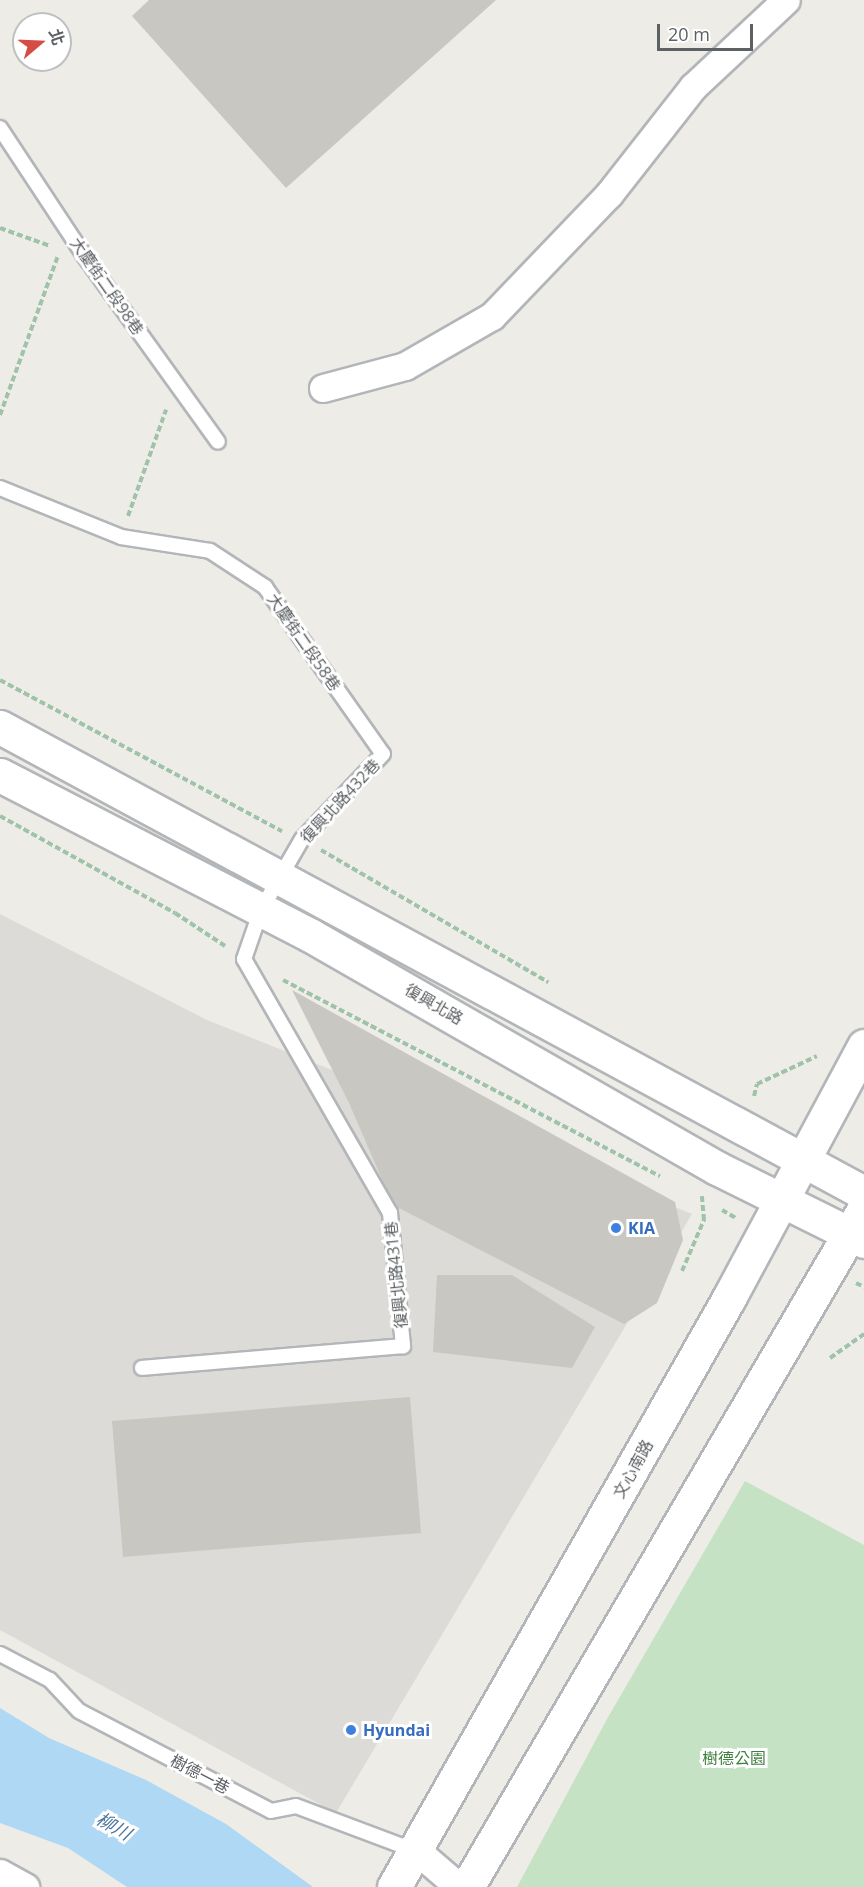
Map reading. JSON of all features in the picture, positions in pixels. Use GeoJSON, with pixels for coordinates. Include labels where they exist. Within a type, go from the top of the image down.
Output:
{"type":"FeatureCollection","features":[{"type":"Feature","properties":{"kind":"street"},"geometry":{"type":"LineString","coordinates":[[323,388],[405,366],[492,316],[609,194],[693,87],[786,0]]}},
{"type":"Feature","properties":{"kind":"street"},"geometry":{"type":"LineString","coordinates":[[0,727],[802,1162],[864,1193]]}},
{"type":"Feature","properties":{"kind":"street","name":"復興北路"},"geometry":{"type":"LineString","coordinates":[[0,775],[321,940],[717,1168],[780,1200],[859,1228]]}},
{"type":"Feature","properties":{"kind":"street","name":"文心南路"},"geometry":{"type":"LineString","coordinates":[[394,1887],[417,1851],[729,1298],[864,1046]]}},
{"type":"Feature","properties":{"kind":"street"},"geometry":{"type":"LineString","coordinates":[[467,1887],[859,1228]]}},
{"type":"Feature","properties":{"kind":"street"},"geometry":{"type":"LineString","coordinates":[[417,1851],[459,1887]]}},
{"type":"Feature","properties":{"kind":"street"},"geometry":{"type":"LineString","coordinates":[[0,1873],[25,1887]]}},
{"type":"Feature","properties":{"kind":"lane","name":"大慶街二段98巷"},"geometry":{"type":"LineString","coordinates":[[0,128],[175,384],[218,442]]}},
{"type":"Feature","properties":{"kind":"lane","name":"大慶街二段58巷"},"geometry":{"type":"LineString","coordinates":[[0,488],[121,537],[210,551],[265,587],[383,754]]}},
{"type":"Feature","properties":{"kind":"lane","name":"復興北路432巷"},"geometry":{"type":"LineString","coordinates":[[261,910],[302,839],[383,754]]}},
{"type":"Feature","properties":{"kind":"lane"},"geometry":{"type":"LineString","coordinates":[[244,959],[261,910]]}},
{"type":"Feature","properties":{"kind":"lane","name":"復興北路431巷"},"geometry":{"type":"LineString","coordinates":[[142,1368],[403,1346],[390,1213],[244,959]]}},
{"type":"Feature","properties":{"kind":"lane","name":"樹德一巷"},"geometry":{"type":"LineString","coordinates":[[0,1654],[50,1680],[79,1711],[271,1811],[296,1806],[417,1851]]}},
{"type":"Feature","properties":{"kind":"path"},"geometry":{"type":"LineString","coordinates":[[0,228],[61,250],[0,415]]}},
{"type":"Feature","properties":{"kind":"path"},"geometry":{"type":"LineString","coordinates":[[121,537],[175,384]]}},
{"type":"Feature","properties":{"kind":"path"},"geometry":{"type":"LineString","coordinates":[[0,680],[261,823],[302,839],[557,988]]}},
{"type":"Feature","properties":{"kind":"path"},"geometry":{"type":"LineString","coordinates":[[0,816],[175,913],[244,959],[669,1181]]}},
{"type":"Feature","properties":{"kind":"path"},"geometry":{"type":"LineString","coordinates":[[743,1096],[753,1102],[757,1084],[817,1056]]}},
{"type":"Feature","properties":{"kind":"path"},"geometry":{"type":"LineString","coordinates":[[682,1271],[704,1220],[701,1198],[690,1192]]}},
{"type":"Feature","properties":{"kind":"path"},"geometry":{"type":"LineString","coordinates":[[830,1358],[864,1334]]}},
{"type":"Feature","properties":{"kind":"shaded area"},"geometry":{"type":"Polygon","coordinates":[[[0,914],[207,1020],[692,1214],[336,1813],[0,1630],[0,914]]]}},
{"type":"Feature","properties":{"kind":"green space","name":"樹德公園"},"geometry":{"type":"Polygon","coordinates":[[[745,1481],[864,1545],[864,1887],[517,1887],[607,1719],[745,1481]]]}},
{"type":"Feature","properties":{"kind":"water","name":"柳川"},"geometry":{"type":"Polygon","coordinates":[[[0,1708],[49,1738],[146,1780],[226,1824],[313,1887],[127,1887],[68,1848],[0,1823],[0,1708]]]}},
{"type":"Feature","properties":{"kind":"building"},"geometry":{"type":"Polygon","coordinates":[[[149,0],[496,0],[286,188],[132,16],[149,0]]]}},
{"type":"Feature","properties":{"kind":"building"},"geometry":{"type":"Polygon","coordinates":[[[292,990],[675,1202],[683,1240],[657,1303],[624,1324],[393,1205],[349,1103],[292,990]]]}},
{"type":"Feature","properties":{"kind":"building"},"geometry":{"type":"Polygon","coordinates":[[[437,1275],[512,1275],[595,1327],[572,1368],[433,1352],[437,1275]]]}},
{"type":"Feature","properties":{"kind":"building"},"geometry":{"type":"Polygon","coordinates":[[[410,1397],[421,1533],[123,1557],[112,1421],[410,1397]]]}},
{"type":"Feature","properties":{"kind":"place","name":"KIA"},"geometry":{"type":"Point","coordinates":[616,1228]}},
{"type":"Feature","properties":{"kind":"place","name":"Hyundai"},"geometry":{"type":"Point","coordinates":[351,1730]}}]}
